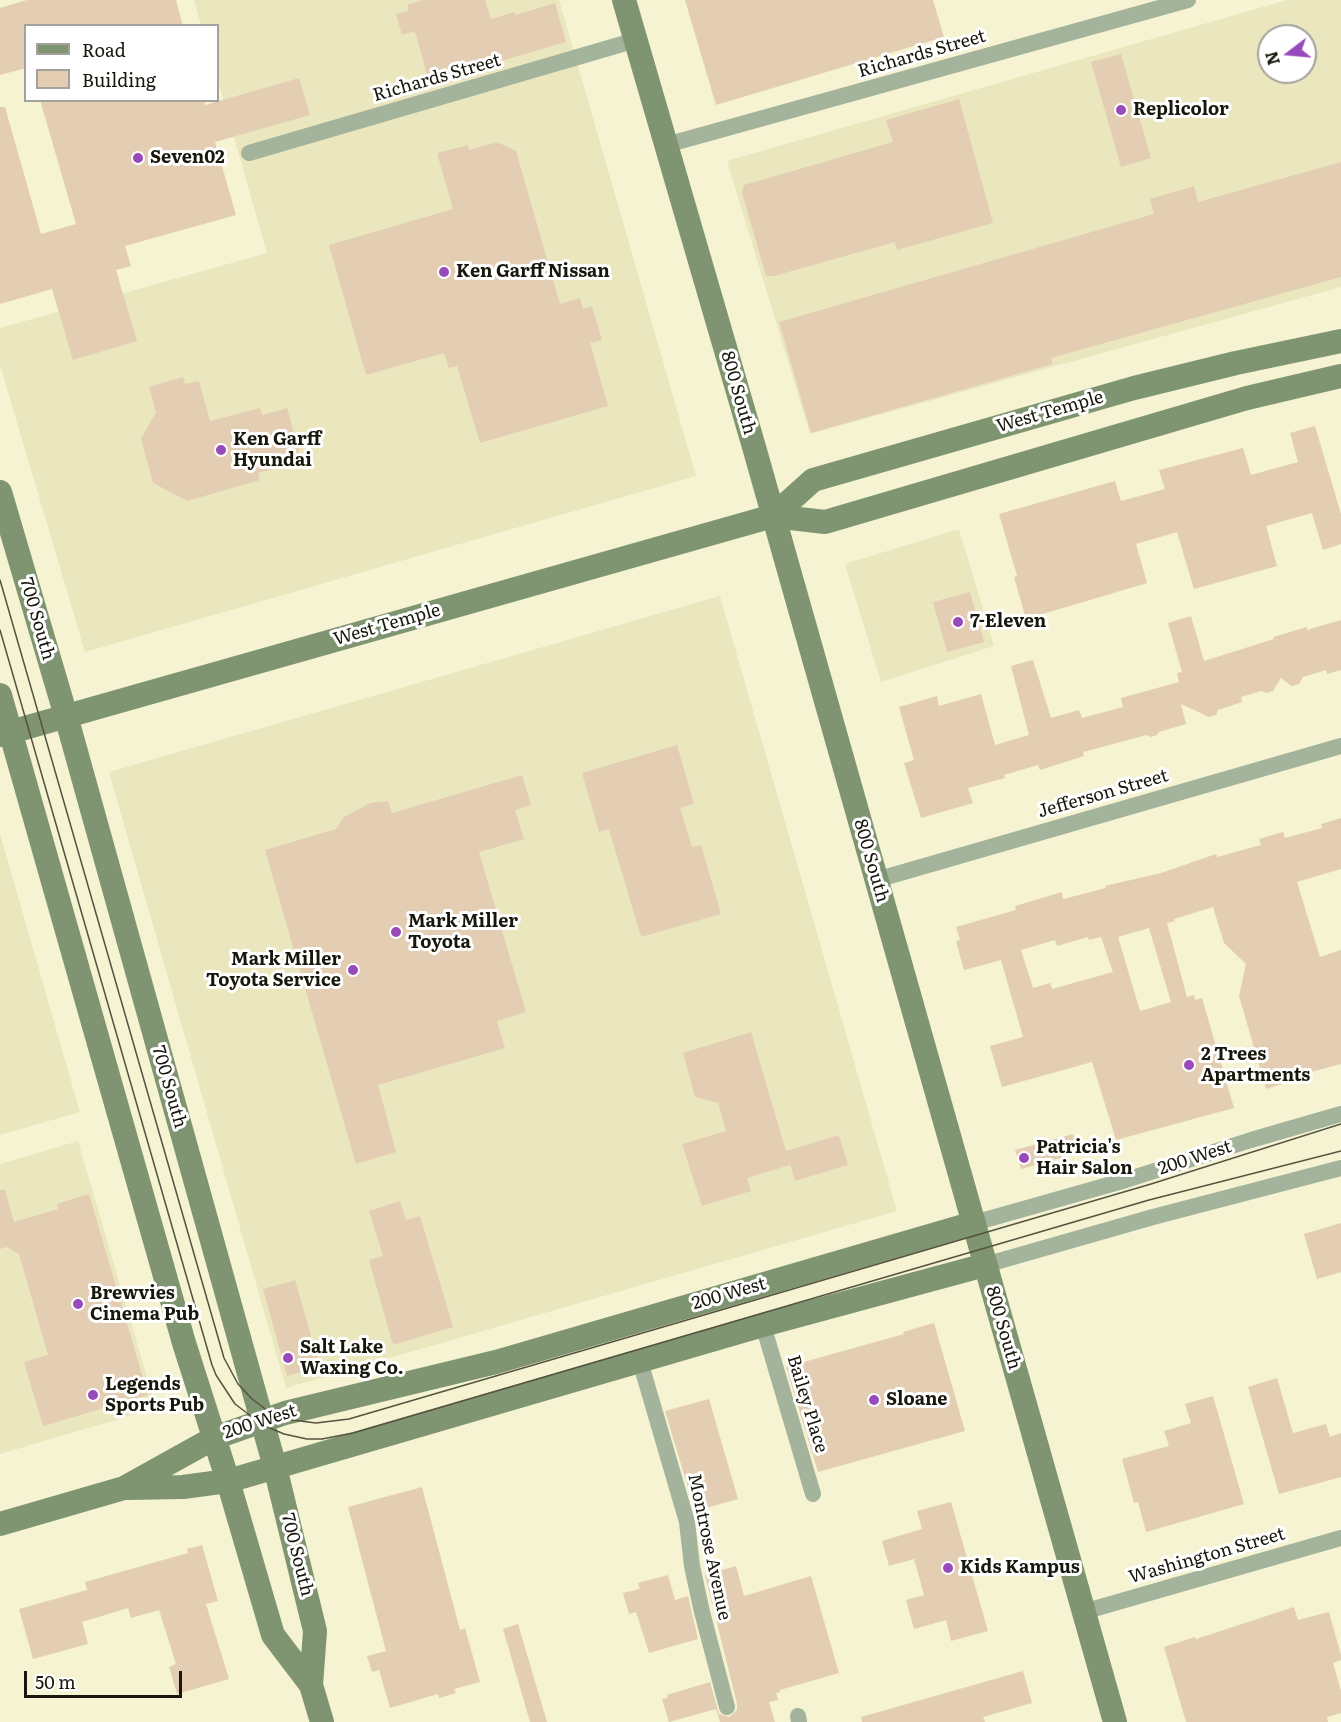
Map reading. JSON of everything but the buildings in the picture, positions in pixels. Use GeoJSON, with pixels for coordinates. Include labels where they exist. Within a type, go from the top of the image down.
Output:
{"type":"FeatureCollection","features":[{"type":"Feature","properties":{"kind":"street","name":"800 South"},"geometry":{"type":"LineString","coordinates":[[624,0],[1115,1722]]}},
{"type":"Feature","properties":{"kind":"street","name":"Richards Street"},"geometry":{"type":"LineString","coordinates":[[666,145],[1188,0]]}},
{"type":"Feature","properties":{"kind":"street","name":"Richards Street"},"geometry":{"type":"LineString","coordinates":[[249,153],[636,40]]}},
{"type":"Feature","properties":{"kind":"street","name":"West Temple"},"geometry":{"type":"LineString","coordinates":[[773,516],[813,480],[1134,388],[1341,341]]}},
{"type":"Feature","properties":{"kind":"street","name":"West Temple"},"geometry":{"type":"LineString","coordinates":[[5,733],[773,516],[825,522],[1237,401],[1341,376]]}},
{"type":"Feature","properties":{"kind":"street","name":"700 South"},"geometry":{"type":"LineString","coordinates":[[0,492],[66,716],[275,1467],[315,1630],[311,1685]]}},
{"type":"Feature","properties":{"kind":"street","name":"700 South"},"geometry":{"type":"LineString","coordinates":[[0,695],[5,733],[184,1343],[228,1481],[273,1635],[311,1685],[322,1722]]}},
{"type":"Feature","properties":{"kind":"street","name":"Jefferson Street"},"geometry":{"type":"LineString","coordinates":[[876,880],[1341,746]]}},
{"type":"Feature","properties":{"kind":"street","name":"200 West"},"geometry":{"type":"LineString","coordinates":[[0,1524],[124,1488],[214,1438],[262,1420],[496,1362],[1126,1180],[1341,1114]]}},
{"type":"Feature","properties":{"kind":"street","name":"200 West"},"geometry":{"type":"LineString","coordinates":[[124,1488],[183,1487],[228,1481],[763,1325],[1153,1217],[1341,1168]]}},
{"type":"Feature","properties":{"kind":"street","name":"Bailey Place"},"geometry":{"type":"LineString","coordinates":[[763,1325],[813,1494]]}},
{"type":"Feature","properties":{"kind":"street","name":"Montrose Avenue"},"geometry":{"type":"LineString","coordinates":[[640,1361],[687,1522],[692,1566],[727,1707]]}},
{"type":"Feature","properties":{"kind":"street","name":"Washington Street"},"geometry":{"type":"LineString","coordinates":[[1083,1612],[1341,1538]]}},
{"type":"Feature","properties":{"kind":"shaded area"},"geometry":{"type":"Polygon","coordinates":[[[194,0],[559,0],[696,476],[85,652],[0,365],[0,328],[267,253],[219,85],[219,24],[201,24],[194,0]]]}},
{"type":"Feature","properties":{"kind":"shaded area"},"geometry":{"type":"Polygon","coordinates":[[[1287,0],[1341,0],[1341,287],[810,434],[727,161],[1287,0]]]}},
{"type":"Feature","properties":{"kind":"shaded area"},"geometry":{"type":"Polygon","coordinates":[[[959,529],[994,646],[881,682],[845,564],[959,529]]]}},
{"type":"Feature","properties":{"kind":"shaded area"},"geometry":{"type":"Polygon","coordinates":[[[720,596],[897,1211],[286,1388],[109,772],[720,596]]]}},
{"type":"Feature","properties":{"kind":"shaded area"},"geometry":{"type":"Polygon","coordinates":[[[0,834],[80,1112],[0,1135],[0,834]]]}},
{"type":"Feature","properties":{"kind":"shaded area"},"geometry":{"type":"Polygon","coordinates":[[[78,1141],[156,1408],[0,1454],[0,1164],[78,1141]]]}},
{"type":"Feature","properties":{"kind":"tram line"},"geometry":{"type":"LineString","coordinates":[[0,580],[224,1358],[238,1384],[252,1399],[268,1411],[285,1419],[316,1423],[349,1419],[1151,1184],[1341,1124]]}},
{"type":"Feature","properties":{"kind":"tram line"},"geometry":{"type":"LineString","coordinates":[[0,630],[212,1365],[235,1404],[263,1425],[284,1434],[307,1439],[322,1439],[353,1433],[1149,1200],[1341,1151]]}},
{"type":"Feature","properties":{"kind":"place","name":"Replicolor"},"geometry":{"type":"Point","coordinates":[1121,110]}},
{"type":"Feature","properties":{"kind":"place","name":"Seven02"},"geometry":{"type":"Point","coordinates":[138,158]}},
{"type":"Feature","properties":{"kind":"place","name":"Ken Garff Nissan"},"geometry":{"type":"Point","coordinates":[444,272]}},
{"type":"Feature","properties":{"kind":"place","name":"Ken Garff Hyundai"},"geometry":{"type":"Point","coordinates":[221,450]}},
{"type":"Feature","properties":{"kind":"place","name":"7-Eleven"},"geometry":{"type":"Point","coordinates":[958,622]}},
{"type":"Feature","properties":{"kind":"place","name":"Mark Miller Toyota"},"geometry":{"type":"Point","coordinates":[396,932]}},
{"type":"Feature","properties":{"kind":"place","name":"Mark Miller Toyota Service"},"geometry":{"type":"Point","coordinates":[353,970]}},
{"type":"Feature","properties":{"kind":"place","name":"2 Trees Apartments"},"geometry":{"type":"Point","coordinates":[1189,1065]}},
{"type":"Feature","properties":{"kind":"place","name":"Patricia's Hair Salon"},"geometry":{"type":"Point","coordinates":[1024,1158]}},
{"type":"Feature","properties":{"kind":"place","name":"Brewvies Cinema Pub"},"geometry":{"type":"Point","coordinates":[78,1304]}},
{"type":"Feature","properties":{"kind":"place","name":"Salt Lake Waxing Co."},"geometry":{"type":"Point","coordinates":[288,1358]}},
{"type":"Feature","properties":{"kind":"place","name":"Legends Sports Pub"},"geometry":{"type":"Point","coordinates":[93,1395]}},
{"type":"Feature","properties":{"kind":"place","name":"Sloane"},"geometry":{"type":"Point","coordinates":[874,1400]}},
{"type":"Feature","properties":{"kind":"place","name":"Kids Kampus"},"geometry":{"type":"Point","coordinates":[948,1568]}}]}
